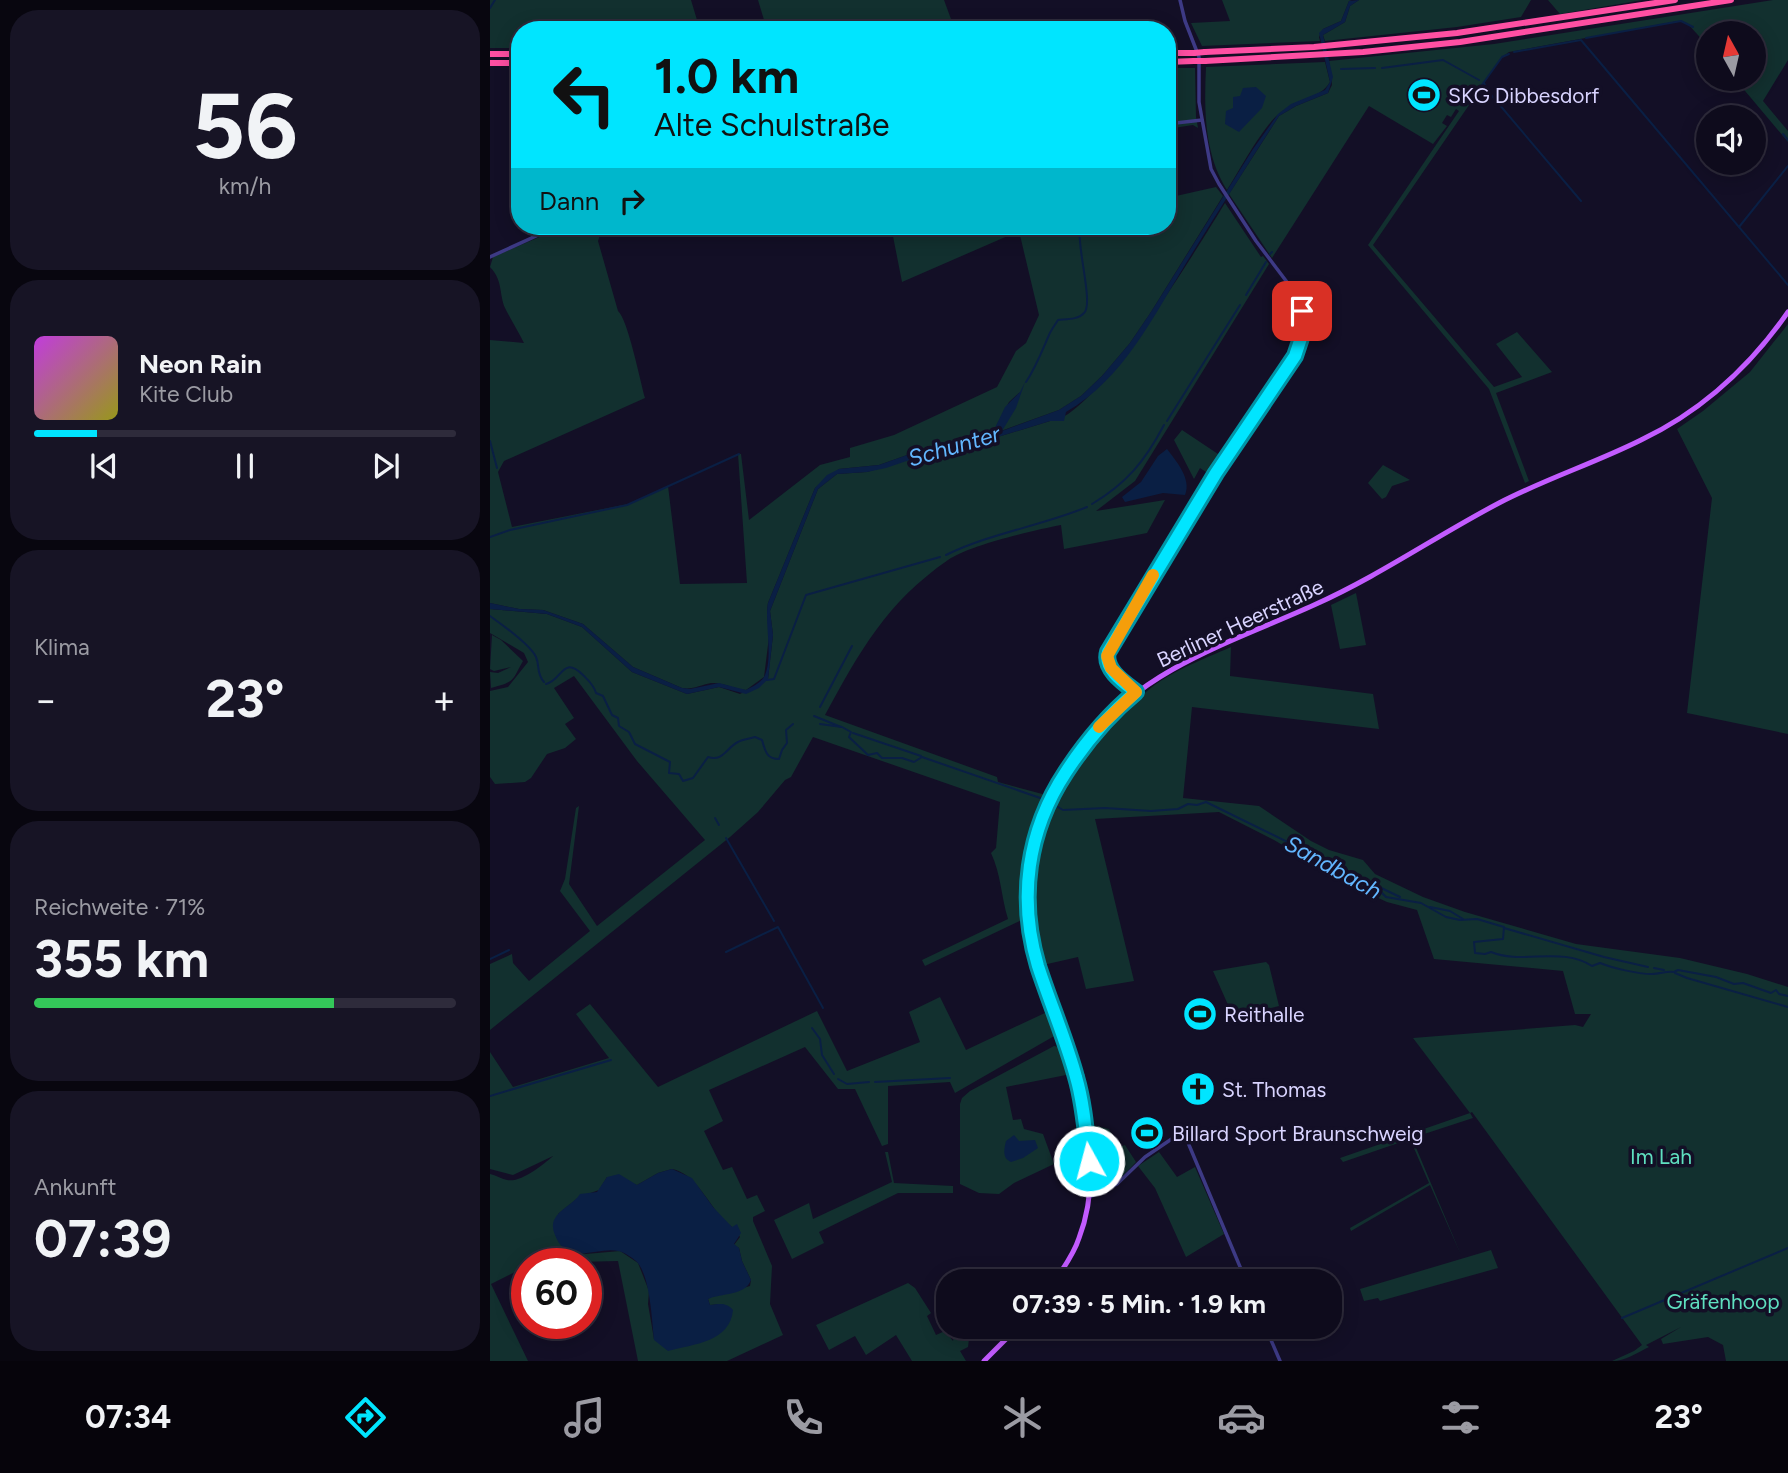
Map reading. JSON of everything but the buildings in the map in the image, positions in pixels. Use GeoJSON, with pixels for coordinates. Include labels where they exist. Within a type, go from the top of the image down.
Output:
{"type":"FeatureCollection","features":[{"type":"Feature","properties":{"kind":"highway"},"geometry":{"type":"LineString","coordinates":[[1176,53],[1354,44],[1536,23],[1675,0]]}},
{"type":"Feature","properties":{"kind":"highway"},"geometry":{"type":"LineString","coordinates":[[1176,62],[1363,52],[1503,37],[1731,0]]}},
{"type":"Feature","properties":{"kind":"highway"},"geometry":{"type":"LineString","coordinates":[[490,54],[511,54]]}},
{"type":"Feature","properties":{"kind":"highway"},"geometry":{"type":"LineString","coordinates":[[490,63],[511,63]]}},
{"type":"Feature","properties":{"kind":"main road","name":"Berliner Heerstraße"},"geometry":{"type":"LineString","coordinates":[[1062,1269],[1077,1243],[1090,1197],[1091,1174],[1079,1089],[1038,965],[1028,914],[1030,862],[1038,827],[1046,806],[1074,759],[1107,718],[1136,692],[1191,660],[1360,584],[1513,496],[1639,442],[1670,425],[1701,405],[1741,371],[1759,352],[1788,312]]}},
{"type":"Feature","properties":{"kind":"main road"},"geometry":{"type":"LineString","coordinates":[[984,1361],[1006,1339]]}},
{"type":"Feature","properties":{"kind":"street"},"geometry":{"type":"LineString","coordinates":[[1136,692],[1109,666],[1108,652],[1216,473],[1292,361],[1302,338],[1304,320],[1296,294],[1232,206],[1212,169],[1199,102],[1199,57],[1180,0]]}},
{"type":"Feature","properties":{"kind":"street"},"geometry":{"type":"LineString","coordinates":[[1176,123],[1202,120]]}},
{"type":"Feature","properties":{"kind":"street"},"geometry":{"type":"LineString","coordinates":[[490,257],[538,235]]}},
{"type":"Feature","properties":{"kind":"street"},"geometry":{"type":"LineString","coordinates":[[1090,1197],[1117,1184],[1145,1157],[1179,1134],[1185,1134],[1241,1269]]}},
{"type":"Feature","properties":{"kind":"street"},"geometry":{"type":"LineString","coordinates":[[1271,1339],[1280,1361]]}},
{"type":"Feature","properties":{"kind":"green space"},"geometry":{"type":"Polygon","coordinates":[[[490,0],[691,0],[697,21],[511,21],[511,48],[490,48],[490,0]]]}},
{"type":"Feature","properties":{"kind":"green space"},"geometry":{"type":"Polygon","coordinates":[[[758,0],[944,0],[952,21],[764,21],[758,0]]]}},
{"type":"Feature","properties":{"kind":"green space"},"geometry":{"type":"Polygon","coordinates":[[[1222,0],[1352,0],[1349,1],[1341,21],[1323,29],[1320,41],[1202,46],[1191,23],[1230,21],[1222,0]]]}},
{"type":"Feature","properties":{"kind":"green space"},"geometry":{"type":"Polygon","coordinates":[[[1359,0],[1531,0],[1521,17],[1457,27],[1325,41],[1323,35],[1345,22],[1350,6],[1359,0]]]}},
{"type":"Feature","properties":{"kind":"green space"},"geometry":{"type":"Polygon","coordinates":[[[1548,0],[1643,0],[1560,14],[1548,0]]]}},
{"type":"Feature","properties":{"kind":"green space"},"geometry":{"type":"Polygon","coordinates":[[[1773,0],[1788,0],[1788,60],[1763,101],[1788,131],[1788,142],[1766,116],[1766,105],[1757,105],[1745,91],[1766,91],[1766,21],[1696,21],[1696,33],[1687,23],[1678,21],[1509,52],[1502,57],[1373,245],[1494,387],[1522,377],[1496,344],[1517,332],[1552,372],[1496,393],[1529,481],[1525,483],[1489,389],[1368,245],[1459,111],[1456,109],[1451,117],[1447,115],[1442,123],[1447,126],[1433,144],[1369,106],[1272,258],[1229,194],[1279,116],[1328,93],[1332,85],[1329,61],[1494,44],[1773,0]]]}},
{"type":"Feature","properties":{"kind":"green space"},"geometry":{"type":"Polygon","coordinates":[[[1325,62],[1330,82],[1326,88],[1273,119],[1227,190],[1214,162],[1207,131],[1206,67],[1325,62]]]}},
{"type":"Feature","properties":{"kind":"green space"},"geometry":{"type":"Polygon","coordinates":[[[1176,68],[1195,68],[1198,128],[1193,125],[1176,128],[1176,68]]]}},
{"type":"Feature","properties":{"kind":"green space"},"geometry":{"type":"Polygon","coordinates":[[[1216,187],[1223,196],[1130,343],[1081,396],[1059,410],[1001,431],[1020,392],[1009,402],[994,430],[984,436],[927,448],[879,465],[839,469],[815,488],[768,603],[769,637],[764,677],[746,690],[715,683],[682,688],[633,667],[583,624],[543,610],[519,609],[490,603],[490,340],[524,343],[505,308],[499,282],[490,267],[493,257],[544,235],[600,235],[598,241],[618,311],[630,338],[645,398],[504,461],[498,472],[512,527],[628,504],[668,486],[680,584],[747,583],[738,454],[741,454],[749,520],[820,465],[850,457],[850,448],[894,435],[997,387],[1016,351],[1026,343],[1039,315],[1020,235],[1176,235],[1176,196],[1216,187]]]}},
{"type":"Feature","properties":{"kind":"green space"},"geometry":{"type":"Polygon","coordinates":[[[1225,203],[1261,257],[1269,264],[1135,481],[1096,511],[1165,500],[1147,533],[1064,549],[1061,525],[1003,539],[958,554],[926,576],[891,611],[863,649],[825,715],[997,777],[998,782],[1046,795],[1033,825],[1023,871],[1024,919],[925,966],[922,960],[1008,919],[991,853],[996,848],[1000,802],[813,737],[791,777],[785,780],[758,812],[490,1030],[490,964],[512,954],[513,963],[529,981],[590,931],[560,891],[565,879],[576,808],[579,806],[569,884],[597,926],[705,840],[637,761],[574,676],[554,688],[574,718],[565,724],[576,739],[565,748],[547,754],[531,778],[525,782],[495,784],[490,777],[490,691],[508,687],[528,662],[524,653],[490,633],[490,609],[547,614],[582,627],[632,672],[687,694],[719,687],[740,694],[768,679],[773,635],[770,611],[818,489],[837,474],[867,472],[936,451],[965,447],[1069,413],[1092,392],[1145,326],[1225,203]]]}},
{"type":"Feature","properties":{"kind":"green space"},"geometry":{"type":"Polygon","coordinates":[[[893,235],[1010,235],[902,282],[893,235]]]}},
{"type":"Feature","properties":{"kind":"green space"},"geometry":{"type":"Polygon","coordinates":[[[1788,324],[1788,734],[1687,713],[1712,498],[1677,429],[1750,372],[1788,324]]]}},
{"type":"Feature","properties":{"kind":"green space"},"geometry":{"type":"Polygon","coordinates":[[[1182,430],[1221,456],[1209,474],[1200,468],[1194,479],[1174,440],[1182,430]]]}},
{"type":"Feature","properties":{"kind":"green space"},"geometry":{"type":"Polygon","coordinates":[[[1383,465],[1410,480],[1392,486],[1382,499],[1368,483],[1383,465]]]}},
{"type":"Feature","properties":{"kind":"green space"},"geometry":{"type":"Polygon","coordinates":[[[1356,593],[1366,645],[1340,649],[1331,605],[1356,593]]]}},
{"type":"Feature","properties":{"kind":"green space"},"geometry":{"type":"Polygon","coordinates":[[[492,635],[523,661],[512,680],[491,688],[490,672],[498,673],[511,667],[494,671],[490,669],[492,635]]]}},
{"type":"Feature","properties":{"kind":"green space"},"geometry":{"type":"Polygon","coordinates":[[[1231,647],[1230,676],[1373,694],[1379,729],[1192,707],[1183,798],[1259,806],[1311,841],[1329,850],[1363,860],[1375,874],[1423,897],[1465,912],[1576,944],[1680,958],[1788,987],[1788,1361],[1726,1361],[1723,1345],[1708,1337],[1663,1344],[1661,1339],[1681,1327],[1646,1345],[1649,1347],[1635,1354],[1612,1361],[1642,1345],[1472,1112],[1470,1113],[1413,1038],[1575,1025],[1583,1027],[1591,1014],[1575,1014],[1563,971],[1434,959],[1417,910],[1387,902],[1352,886],[1274,840],[1219,812],[1095,819],[1134,981],[1086,989],[1078,957],[1043,965],[1034,923],[1033,884],[1038,847],[1049,813],[1066,780],[1115,720],[1146,692],[1176,672],[1231,647]]]}},
{"type":"Feature","properties":{"kind":"green space"},"geometry":{"type":"Polygon","coordinates":[[[1266,962],[1279,1006],[1263,1010],[1257,1007],[1233,1016],[1213,971],[1266,962]]]}},
{"type":"Feature","properties":{"kind":"green space"},"geometry":{"type":"Polygon","coordinates":[[[940,997],[966,1050],[1047,1012],[1056,1035],[955,1093],[950,1082],[888,1086],[888,1144],[882,1146],[855,1089],[838,1089],[805,1047],[709,1090],[723,1121],[704,1131],[723,1170],[732,1167],[747,1199],[757,1195],[765,1211],[753,1217],[753,1221],[772,1266],[770,1304],[783,1335],[727,1361],[638,1361],[618,1261],[602,1261],[602,1253],[620,1251],[638,1263],[649,1291],[648,1304],[654,1339],[722,1304],[710,1305],[708,1299],[711,1297],[750,1286],[751,1280],[739,1248],[734,1245],[740,1237],[738,1234],[688,1176],[672,1169],[658,1173],[637,1185],[607,1177],[599,1190],[579,1197],[558,1214],[561,1245],[566,1248],[511,1248],[511,1274],[491,1284],[511,1326],[511,1339],[517,1339],[528,1361],[490,1361],[490,1174],[507,1180],[519,1179],[553,1156],[513,1175],[490,1169],[490,1052],[513,1087],[609,1058],[576,1014],[590,1004],[658,1087],[817,1011],[847,1071],[920,1042],[909,1012],[940,997]]]}},
{"type":"Feature","properties":{"kind":"green space"},"geometry":{"type":"Polygon","coordinates":[[[1054,1046],[1060,1047],[1071,1074],[1006,1087],[1013,1120],[1021,1119],[1024,1129],[1043,1134],[1054,1164],[1014,1183],[999,1194],[979,1193],[960,1184],[962,1098],[970,1091],[1054,1046]]]}},
{"type":"Feature","properties":{"kind":"green space"},"geometry":{"type":"Polygon","coordinates":[[[1470,1113],[1473,1118],[1412,1138],[1461,1255],[1430,1185],[1351,1231],[1350,1228],[1429,1183],[1410,1139],[1343,1162],[1340,1158],[1470,1113]]]}},
{"type":"Feature","properties":{"kind":"green space"},"geometry":{"type":"Polygon","coordinates":[[[1089,1124],[1109,1129],[1118,1147],[1125,1145],[1136,1162],[1111,1186],[1100,1188],[1095,1183],[1089,1124]]]}},
{"type":"Feature","properties":{"kind":"green space"},"geometry":{"type":"Polygon","coordinates":[[[885,1152],[888,1152],[894,1183],[953,1186],[953,1193],[898,1193],[819,1232],[824,1243],[792,1259],[774,1220],[809,1203],[813,1219],[892,1182],[885,1152]]]}},
{"type":"Feature","properties":{"kind":"green space"},"geometry":{"type":"Polygon","coordinates":[[[1159,1152],[1177,1177],[1195,1167],[1224,1234],[1186,1257],[1155,1188],[1138,1166],[1159,1152]]]}},
{"type":"Feature","properties":{"kind":"green space"},"geometry":{"type":"Polygon","coordinates":[[[1491,1250],[1498,1268],[1380,1301],[1378,1298],[1364,1301],[1360,1289],[1491,1250]]]}},
{"type":"Feature","properties":{"kind":"green space"},"geometry":{"type":"Polygon","coordinates":[[[908,1283],[915,1288],[931,1313],[927,1316],[936,1339],[969,1339],[968,1347],[960,1351],[966,1361],[912,1361],[896,1335],[866,1355],[855,1336],[829,1350],[816,1325],[908,1283]]]}},
{"type":"Feature","properties":{"kind":"water","name":"Schunter"},"geometry":{"type":"Polygon","coordinates":[[[1359,0],[1350,6],[1345,22],[1323,35],[1333,77],[1328,93],[1279,116],[1136,344],[1105,382],[1066,412],[1064,421],[1050,421],[965,447],[936,451],[886,468],[837,474],[818,489],[770,611],[773,635],[768,679],[759,688],[746,694],[719,687],[687,694],[632,672],[582,627],[547,614],[490,609],[490,603],[519,609],[543,610],[583,624],[633,667],[682,688],[719,683],[746,690],[758,683],[767,669],[768,603],[815,488],[827,475],[839,469],[879,465],[927,448],[984,436],[994,430],[1005,407],[1020,392],[1025,382],[1016,408],[1002,431],[1059,410],[1081,396],[1130,343],[1278,114],[1291,104],[1325,90],[1330,82],[1319,33],[1341,21],[1349,1],[1359,0]]]}},
{"type":"Feature","properties":{"kind":"water"},"geometry":{"type":"Polygon","coordinates":[[[1256,87],[1266,96],[1262,108],[1239,132],[1225,124],[1226,111],[1233,108],[1233,97],[1240,96],[1243,88],[1256,87]]]}},
{"type":"Feature","properties":{"kind":"water"},"geometry":{"type":"Polygon","coordinates":[[[1167,449],[1185,477],[1185,495],[1163,493],[1125,502],[1122,497],[1141,482],[1158,456],[1167,449]]]}},
{"type":"Feature","properties":{"kind":"water"},"geometry":{"type":"Polygon","coordinates":[[[1014,1135],[1019,1141],[1035,1140],[1038,1148],[1011,1162],[1004,1151],[1006,1141],[1014,1135]]]}},
{"type":"Feature","properties":{"kind":"water"},"geometry":{"type":"Polygon","coordinates":[[[672,1169],[692,1178],[732,1227],[737,1224],[741,1233],[734,1244],[739,1248],[751,1280],[744,1289],[708,1299],[710,1305],[725,1305],[733,1310],[730,1321],[718,1335],[668,1351],[654,1340],[648,1288],[637,1262],[618,1251],[602,1251],[602,1248],[564,1248],[560,1245],[553,1226],[554,1220],[563,1209],[580,1194],[597,1192],[607,1177],[619,1174],[637,1185],[658,1173],[672,1169]]]}},
{"type":"Feature","properties":{"kind":"waterway"},"geometry":{"type":"LineString","coordinates":[[490,8],[495,0]]}},
{"type":"Feature","properties":{"kind":"waterway"},"geometry":{"type":"LineString","coordinates":[[1586,38],[1681,21],[1693,27]]}},
{"type":"Feature","properties":{"kind":"waterway"},"geometry":{"type":"LineString","coordinates":[[1514,52],[1581,40],[1788,285]]}},
{"type":"Feature","properties":{"kind":"waterway"},"geometry":{"type":"LineString","coordinates":[[1479,89],[1502,57],[1509,54]]}},
{"type":"Feature","properties":{"kind":"waterway"},"geometry":{"type":"LineString","coordinates":[[1382,68],[1443,60],[1479,80]]}},
{"type":"Feature","properties":{"kind":"waterway"},"geometry":{"type":"LineString","coordinates":[[1341,69],[1375,68]]}},
{"type":"Feature","properties":{"kind":"waterway"},"geometry":{"type":"LineString","coordinates":[[1484,83],[1487,90],[1581,201]]}},
{"type":"Feature","properties":{"kind":"waterway"},"geometry":{"type":"LineString","coordinates":[[1783,134],[1788,140]]}},
{"type":"Feature","properties":{"kind":"waterway"},"geometry":{"type":"LineString","coordinates":[[1739,227],[1788,166]]}},
{"type":"Feature","properties":{"kind":"waterway"},"geometry":{"type":"LineString","coordinates":[[1026,382],[1058,320],[1078,317],[1087,307],[1079,235]]}},
{"type":"Feature","properties":{"kind":"waterway"},"geometry":{"type":"LineString","coordinates":[[1246,295],[1266,262]]}},
{"type":"Feature","properties":{"kind":"waterway"},"geometry":{"type":"LineString","coordinates":[[1167,421],[1240,305]]}},
{"type":"Feature","properties":{"kind":"waterway"},"geometry":{"type":"LineString","coordinates":[[1092,504],[1134,470],[1150,450],[1164,425]]}},
{"type":"Feature","properties":{"kind":"waterway"},"geometry":{"type":"LineString","coordinates":[[490,441],[497,468]]}},
{"type":"Feature","properties":{"kind":"waterway"},"geometry":{"type":"LineString","coordinates":[[490,537],[510,530],[627,505],[739,454]]}},
{"type":"Feature","properties":{"kind":"waterway"},"geometry":{"type":"LineString","coordinates":[[946,555],[1087,507]]}},
{"type":"Feature","properties":{"kind":"waterway"},"geometry":{"type":"LineString","coordinates":[[767,680],[774,679],[806,595],[940,557]]}},
{"type":"Feature","properties":{"kind":"waterway","name":"Sandbach"},"geometry":{"type":"LineString","coordinates":[[490,616],[533,652],[544,682]]}},
{"type":"Feature","properties":{"kind":"waterway"},"geometry":{"type":"LineString","coordinates":[[820,707],[852,646]]}},
{"type":"Feature","properties":{"kind":"waterway","name":"Sandbach"},"geometry":{"type":"LineString","coordinates":[[546,684],[552,682],[563,670],[571,667],[576,669],[591,683],[596,693],[603,696],[612,715],[618,718],[619,726],[629,732],[635,744],[670,762],[669,773],[679,774],[683,781],[693,778],[708,757],[717,758],[738,742],[755,737],[762,740],[769,756],[779,759],[787,743],[786,730],[793,724]]}},
{"type":"Feature","properties":{"kind":"waterway","name":"Sandbach"},"geometry":{"type":"LineString","coordinates":[[814,716],[841,727]]}},
{"type":"Feature","properties":{"kind":"waterway","name":"Sandbach"},"geometry":{"type":"LineString","coordinates":[[820,724],[842,727],[851,732],[849,737],[868,755],[877,753],[882,758],[902,758],[914,762],[922,757],[1046,800]]}},
{"type":"Feature","properties":{"kind":"waterway"},"geometry":{"type":"LineString","coordinates":[[853,733],[921,756]]}},
{"type":"Feature","properties":{"kind":"waterway","name":"Sandbach"},"geometry":{"type":"LineString","coordinates":[[1051,803],[1063,810],[1105,808],[1151,811],[1178,809],[1188,804],[1206,802],[1369,882],[1371,888],[1386,897],[1421,903],[1446,917],[1477,919],[1504,927],[1503,939],[1474,942],[1475,953],[1491,952],[1516,957],[1568,957],[1592,966],[1600,963],[1646,974],[1678,970],[1716,977],[1734,984],[1743,983],[1771,993],[1776,990],[1779,994],[1788,996]]}},
{"type":"Feature","properties":{"kind":"waterway"},"geometry":{"type":"LineString","coordinates":[[715,818],[719,825]]}},
{"type":"Feature","properties":{"kind":"waterway"},"geometry":{"type":"LineString","coordinates":[[726,838],[774,921]]}},
{"type":"Feature","properties":{"kind":"waterway"},"geometry":{"type":"LineString","coordinates":[[1373,884],[1400,897]]}},
{"type":"Feature","properties":{"kind":"waterway"},"geometry":{"type":"LineString","coordinates":[[1430,907],[1450,911],[1463,919]]}},
{"type":"Feature","properties":{"kind":"waterway"},"geometry":{"type":"LineString","coordinates":[[726,952],[778,927],[823,1008]]}},
{"type":"Feature","properties":{"kind":"waterway"},"geometry":{"type":"LineString","coordinates":[[1504,928],[1648,967]]}},
{"type":"Feature","properties":{"kind":"waterway"},"geometry":{"type":"LineString","coordinates":[[490,959],[509,950]]}},
{"type":"Feature","properties":{"kind":"waterway","name":"Sandbach"},"geometry":{"type":"LineString","coordinates":[[1654,968],[1664,970]]}},
{"type":"Feature","properties":{"kind":"waterway"},"geometry":{"type":"LineString","coordinates":[[1675,973],[1788,1007]]}},
{"type":"Feature","properties":{"kind":"waterway"},"geometry":{"type":"LineString","coordinates":[[812,1028],[820,1039],[822,1055],[834,1074]]}},
{"type":"Feature","properties":{"kind":"waterway"},"geometry":{"type":"LineString","coordinates":[[490,1096],[611,1060]]}},
{"type":"Feature","properties":{"kind":"waterway"},"geometry":{"type":"LineString","coordinates":[[875,1082],[950,1078]]}},
{"type":"Feature","properties":{"kind":"waterway"},"geometry":{"type":"LineString","coordinates":[[838,1079],[847,1084],[869,1082]]}},
{"type":"Feature","properties":{"kind":"waterway"},"geometry":{"type":"LineString","coordinates":[[1622,1318],[1788,1248]]}},
{"type":"Feature","properties":{"kind":"slow traffic"},"geometry":{"type":"LineString","coordinates":[[1099,727],[1136,692],[1109,666],[1107,656],[1153,575]]}},
{"type":"Feature","properties":{"kind":"place","name":"SKG Dibbesdorf"},"geometry":{"type":"Point","coordinates":[1424,95]}},
{"type":"Feature","properties":{"kind":"place","name":"Reithalle"},"geometry":{"type":"Point","coordinates":[1200,1014]}},
{"type":"Feature","properties":{"kind":"place","name":"St. Thomas"},"geometry":{"type":"Point","coordinates":[1198,1089]}},
{"type":"Feature","properties":{"kind":"place","name":"Billard Sport Braunschweig"},"geometry":{"type":"Point","coordinates":[1147,1133]}},
{"type":"Feature","properties":{"kind":"route"},"geometry":{"type":"LineString","coordinates":[[1089,1161],[1081,1095],[1038,965],[1030,929],[1027,892],[1035,837],[1046,806],[1074,759],[1107,718],[1136,692],[1109,666],[1108,652],[1216,473],[1295,356],[1303,332],[1302,311]]}},
{"type":"Feature","properties":{"kind":"park label","name":"Im Lah"},"geometry":{"type":"Point","coordinates":[1661,1156]}},
{"type":"Feature","properties":{"kind":"park label","name":"Gräfenhoop"},"geometry":{"type":"Point","coordinates":[1723,1301]}}]}
